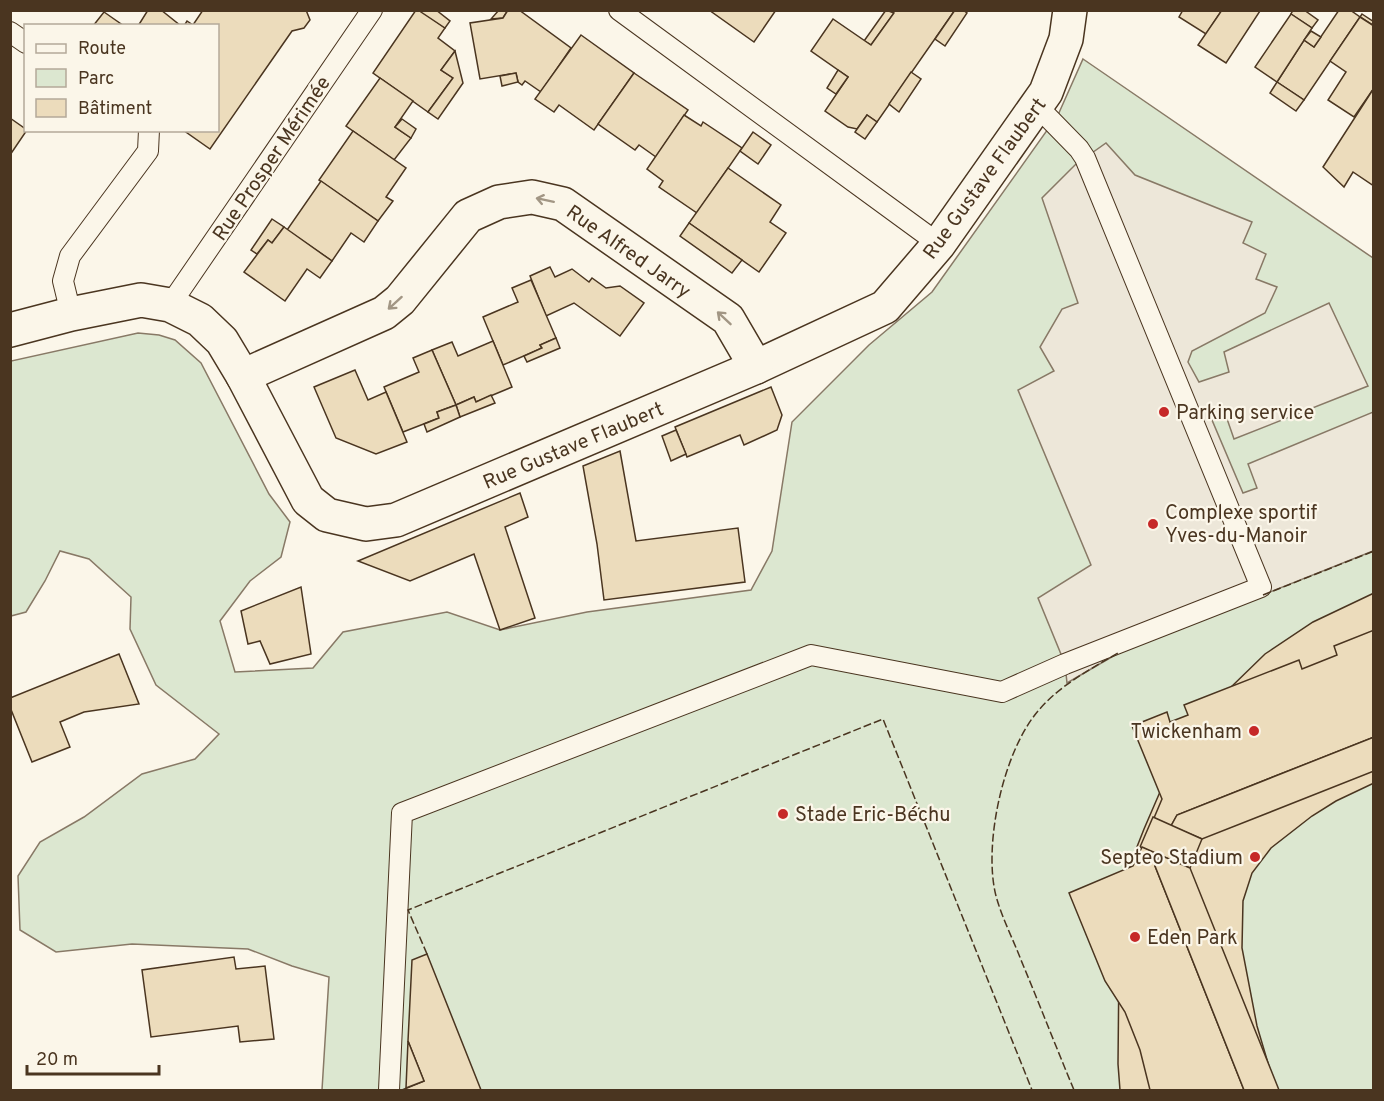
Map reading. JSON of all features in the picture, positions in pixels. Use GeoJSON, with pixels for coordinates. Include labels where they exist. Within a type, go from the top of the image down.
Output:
{"type":"FeatureCollection","features":[{"type":"Feature","properties":{"kind":"street","name":"Rue Gustave Flaubert"},"geometry":{"type":"LineString","coordinates":[[10,330],[71,314],[141,300],[170,305],[200,320],[222,340],[308,500],[327,515],[366,524],[396,520],[756,367],[885,307],[939,244],[1046,92],[1066,39],[1070,10]]}},
{"type":"Feature","properties":{"kind":"street","name":"Rue Alfred Jarry"},"geometry":{"type":"LineString","coordinates":[[243,376],[384,313],[400,300],[468,216],[499,201],[532,197],[563,204],[728,319],[756,367]]}},
{"type":"Feature","properties":{"kind":"lane","name":"Rue Prosper Mérimée"},"geometry":{"type":"LineString","coordinates":[[170,305],[372,10]]}},
{"type":"Feature","properties":{"kind":"lane"},"geometry":{"type":"LineString","coordinates":[[619,10],[939,244]]}},
{"type":"Feature","properties":{"kind":"lane"},"geometry":{"type":"LineString","coordinates":[[10,32],[24,42]]}},
{"type":"Feature","properties":{"kind":"lane"},"geometry":{"type":"LineString","coordinates":[[389,1090],[402,813],[811,655],[1002,692],[1065,664],[1261,587],[1085,158],[1036,105]]}},
{"type":"Feature","properties":{"kind":"lane"},"geometry":{"type":"LineString","coordinates":[[71,314],[63,281],[70,256],[148,151],[149,132]]}},
{"type":"Feature","properties":{"kind":"green space","name":"Complexe sportif Yves-du-Manoir"},"geometry":{"type":"Polygon","coordinates":[[[1083,59],[1373,258],[1373,1090],[322,1090],[329,977],[248,949],[132,944],[56,952],[20,930],[18,876],[40,842],[84,817],[142,774],[195,759],[219,734],[156,685],[130,629],[131,597],[89,559],[60,551],[26,612],[11,616],[11,361],[138,333],[159,335],[175,340],[201,363],[269,494],[290,522],[281,557],[250,581],[220,621],[235,672],[313,668],[343,632],[447,612],[500,630],[587,612],[751,590],[772,551],[792,422],[869,345],[932,292],[1058,115],[1083,59]]]}},
{"type":"Feature","properties":{"kind":"shaded area","name":"Parking service"},"geometry":{"type":"Polygon","coordinates":[[[1106,143],[1135,175],[1252,222],[1243,243],[1266,254],[1256,279],[1277,287],[1265,313],[1192,351],[1188,362],[1199,382],[1229,372],[1224,352],[1329,303],[1368,386],[1234,439],[1225,413],[1212,420],[1243,493],[1257,488],[1248,464],[1373,412],[1373,551],[1122,651],[1067,683],[1065,664],[1038,598],[1091,565],[1018,390],[1054,371],[1040,347],[1062,309],[1078,303],[1042,198],[1075,165],[1106,143]]]}},
{"type":"Feature","properties":{"kind":"building"},"geometry":{"type":"Polygon","coordinates":[[[148,10],[161,10],[178,24],[139,24],[148,10]]]}},
{"type":"Feature","properties":{"kind":"building"},"geometry":{"type":"Polygon","coordinates":[[[203,10],[306,10],[310,20],[304,28],[292,31],[210,149],[186,132],[219,132],[219,24],[194,24],[203,10]]]}},
{"type":"Feature","properties":{"kind":"building"},"geometry":{"type":"Polygon","coordinates":[[[416,10],[420,10],[445,28],[438,38],[455,51],[441,70],[453,78],[428,112],[373,73],[416,10]]]}},
{"type":"Feature","properties":{"kind":"building"},"geometry":{"type":"Polygon","coordinates":[[[422,10],[436,10],[450,21],[445,28],[421,12],[422,10]]]}},
{"type":"Feature","properties":{"kind":"building"},"geometry":{"type":"Polygon","coordinates":[[[499,10],[508,10],[503,18],[491,19],[499,10]]]}},
{"type":"Feature","properties":{"kind":"building"},"geometry":{"type":"Polygon","coordinates":[[[508,10],[519,10],[571,48],[541,92],[525,81],[522,85],[518,82],[516,73],[480,79],[470,23],[503,18],[508,10]]]}},
{"type":"Feature","properties":{"kind":"building"},"geometry":{"type":"Polygon","coordinates":[[[709,10],[776,10],[754,42],[709,10]]]}},
{"type":"Feature","properties":{"kind":"building"},"geometry":{"type":"Polygon","coordinates":[[[886,10],[894,13],[871,45],[864,41],[886,10]]]}},
{"type":"Feature","properties":{"kind":"building"},"geometry":{"type":"Polygon","coordinates":[[[890,10],[955,10],[877,122],[867,115],[857,129],[848,127],[825,111],[848,77],[811,51],[833,19],[871,45],[894,13],[890,10]]]}},
{"type":"Feature","properties":{"kind":"building"},"geometry":{"type":"Polygon","coordinates":[[[955,10],[963,10],[967,13],[945,46],[935,39],[955,10]]]}},
{"type":"Feature","properties":{"kind":"building"},"geometry":{"type":"Polygon","coordinates":[[[1183,10],[1222,10],[1206,34],[1179,17],[1183,10]]]}},
{"type":"Feature","properties":{"kind":"building"},"geometry":{"type":"Polygon","coordinates":[[[1222,10],[1260,11],[1226,63],[1198,45],[1222,10]]]}},
{"type":"Feature","properties":{"kind":"building"},"geometry":{"type":"Polygon","coordinates":[[[1293,10],[1304,10],[1318,20],[1312,28],[1291,14],[1293,10]]]}},
{"type":"Feature","properties":{"kind":"building"},"geometry":{"type":"Polygon","coordinates":[[[1339,10],[1350,10],[1360,17],[1304,100],[1277,82],[1304,40],[1314,47],[1339,10]]]}},
{"type":"Feature","properties":{"kind":"building"},"geometry":{"type":"Polygon","coordinates":[[[104,12],[121,24],[95,24],[104,12]]]}},
{"type":"Feature","properties":{"kind":"building"},"geometry":{"type":"Polygon","coordinates":[[[1291,14],[1312,28],[1277,82],[1255,67],[1291,14]]]}},
{"type":"Feature","properties":{"kind":"building"},"geometry":{"type":"Polygon","coordinates":[[[1362,14],[1374,22],[1374,26],[1360,17],[1362,14]]]}},
{"type":"Feature","properties":{"kind":"building"},"geometry":{"type":"Polygon","coordinates":[[[1360,17],[1374,26],[1374,88],[1354,117],[1328,100],[1346,72],[1330,61],[1360,17]]]}},
{"type":"Feature","properties":{"kind":"building"},"geometry":{"type":"Polygon","coordinates":[[[1311,31],[1321,37],[1314,47],[1304,40],[1311,31]]]}},
{"type":"Feature","properties":{"kind":"building"},"geometry":{"type":"Polygon","coordinates":[[[581,35],[634,73],[594,130],[559,105],[554,112],[535,99],[581,35]]]}},
{"type":"Feature","properties":{"kind":"building"},"geometry":{"type":"Polygon","coordinates":[[[455,51],[463,83],[438,119],[428,112],[453,78],[441,70],[455,51]]]}},
{"type":"Feature","properties":{"kind":"building"},"geometry":{"type":"Polygon","coordinates":[[[838,70],[848,77],[836,94],[827,88],[838,70]]]}},
{"type":"Feature","properties":{"kind":"building"},"geometry":{"type":"Polygon","coordinates":[[[911,72],[921,79],[899,112],[889,104],[911,72]]]}},
{"type":"Feature","properties":{"kind":"building"},"geometry":{"type":"Polygon","coordinates":[[[516,73],[518,82],[502,86],[500,76],[516,73]]]}},
{"type":"Feature","properties":{"kind":"building"},"geometry":{"type":"Polygon","coordinates":[[[634,73],[688,110],[656,157],[639,145],[635,150],[598,124],[634,73]]]}},
{"type":"Feature","properties":{"kind":"building"},"geometry":{"type":"Polygon","coordinates":[[[380,78],[413,101],[395,127],[411,138],[394,160],[346,126],[380,78]]]}},
{"type":"Feature","properties":{"kind":"building"},"geometry":{"type":"Polygon","coordinates":[[[1277,82],[1304,100],[1296,111],[1270,93],[1277,82]]]}},
{"type":"Feature","properties":{"kind":"building"},"geometry":{"type":"Polygon","coordinates":[[[1372,91],[1374,92],[1374,186],[1353,172],[1344,187],[1323,167],[1372,91]]]}},
{"type":"Feature","properties":{"kind":"building"},"geometry":{"type":"Polygon","coordinates":[[[684,115],[701,126],[703,122],[742,148],[697,213],[659,187],[663,181],[647,169],[684,115]]]}},
{"type":"Feature","properties":{"kind":"building"},"geometry":{"type":"Polygon","coordinates":[[[867,115],[877,122],[865,139],[855,132],[867,115]]]}},
{"type":"Feature","properties":{"kind":"building"},"geometry":{"type":"Polygon","coordinates":[[[10,118],[24,128],[26,132],[10,155],[10,118]]]}},
{"type":"Feature","properties":{"kind":"building"},"geometry":{"type":"Polygon","coordinates":[[[402,119],[416,129],[411,138],[395,127],[402,119]]]}},
{"type":"Feature","properties":{"kind":"building"},"geometry":{"type":"Polygon","coordinates":[[[353,131],[406,168],[386,197],[393,201],[378,221],[319,180],[353,131]]]}},
{"type":"Feature","properties":{"kind":"building"},"geometry":{"type":"Polygon","coordinates":[[[753,132],[771,145],[758,164],[740,151],[753,132]]]}},
{"type":"Feature","properties":{"kind":"building"},"geometry":{"type":"Polygon","coordinates":[[[728,168],[781,205],[770,222],[786,233],[759,272],[689,223],[728,168]]]}},
{"type":"Feature","properties":{"kind":"building"},"geometry":{"type":"Polygon","coordinates":[[[321,181],[378,221],[364,242],[351,233],[332,261],[287,230],[321,181]]]}},
{"type":"Feature","properties":{"kind":"building"},"geometry":{"type":"Polygon","coordinates":[[[272,219],[284,227],[272,243],[268,240],[257,254],[251,250],[272,219]]]}},
{"type":"Feature","properties":{"kind":"building"},"geometry":{"type":"Polygon","coordinates":[[[689,223],[742,260],[732,273],[680,236],[689,223]]]}},
{"type":"Feature","properties":{"kind":"building"},"geometry":{"type":"Polygon","coordinates":[[[284,227],[332,261],[320,278],[307,269],[285,301],[244,272],[268,240],[272,243],[284,227]]]}},
{"type":"Feature","properties":{"kind":"building"},"geometry":{"type":"Polygon","coordinates":[[[550,267],[555,277],[572,269],[589,282],[592,278],[606,288],[620,286],[644,303],[620,336],[574,303],[546,316],[530,276],[550,267]]]}},
{"type":"Feature","properties":{"kind":"building"},"geometry":{"type":"Polygon","coordinates":[[[531,280],[556,338],[540,345],[542,348],[503,365],[483,317],[518,302],[512,288],[531,280]]]}},
{"type":"Feature","properties":{"kind":"building"},"geometry":{"type":"Polygon","coordinates":[[[556,338],[560,348],[527,362],[524,356],[542,348],[540,345],[556,338]]]}},
{"type":"Feature","properties":{"kind":"building"},"geometry":{"type":"Polygon","coordinates":[[[493,341],[512,387],[476,402],[474,397],[456,405],[432,350],[452,342],[458,356],[493,341]]]}},
{"type":"Feature","properties":{"kind":"building"},"geometry":{"type":"Polygon","coordinates":[[[432,350],[456,405],[437,412],[439,418],[403,432],[384,387],[419,372],[413,358],[432,350]]]}},
{"type":"Feature","properties":{"kind":"building"},"geometry":{"type":"Polygon","coordinates":[[[355,370],[368,400],[386,392],[407,442],[376,454],[336,438],[314,387],[355,370]]]}},
{"type":"Feature","properties":{"kind":"building"},"geometry":{"type":"Polygon","coordinates":[[[771,387],[782,415],[777,430],[744,445],[740,435],[687,457],[675,427],[771,387]]]}},
{"type":"Feature","properties":{"kind":"building"},"geometry":{"type":"Polygon","coordinates":[[[491,395],[495,403],[460,417],[456,405],[474,397],[476,402],[491,395]]]}},
{"type":"Feature","properties":{"kind":"building"},"geometry":{"type":"Polygon","coordinates":[[[456,405],[460,417],[427,432],[424,424],[439,418],[437,412],[456,405]]]}},
{"type":"Feature","properties":{"kind":"building"},"geometry":{"type":"Polygon","coordinates":[[[676,430],[686,454],[671,461],[662,436],[676,430]]]}},
{"type":"Feature","properties":{"kind":"building"},"geometry":{"type":"Polygon","coordinates":[[[620,451],[636,541],[738,528],[745,582],[604,600],[583,466],[620,451]]]}},
{"type":"Feature","properties":{"kind":"building"},"geometry":{"type":"Polygon","coordinates":[[[520,493],[528,517],[505,527],[535,618],[500,630],[474,554],[410,581],[358,561],[520,493]]]}},
{"type":"Feature","properties":{"kind":"building"},"geometry":{"type":"Polygon","coordinates":[[[301,587],[311,654],[270,664],[260,641],[248,644],[241,611],[301,587]]]}},
{"type":"Feature","properties":{"kind":"building","name":"Septeo Stadium"},"geometry":{"type":"Polygon","coordinates":[[[1374,593],[1374,783],[1336,801],[1312,816],[1271,848],[1252,873],[1243,901],[1242,948],[1257,1026],[1276,1090],[1120,1090],[1119,960],[1128,876],[1131,862],[1166,778],[1191,734],[1227,691],[1265,654],[1313,622],[1374,593]]]}},
{"type":"Feature","properties":{"kind":"building","name":"Twickenham"},"geometry":{"type":"Polygon","coordinates":[[[1374,630],[1374,737],[1177,815],[1171,826],[1154,818],[1162,799],[1132,726],[1167,712],[1170,722],[1188,715],[1184,705],[1299,660],[1302,669],[1337,655],[1334,646],[1374,630]]]}},
{"type":"Feature","properties":{"kind":"building"},"geometry":{"type":"Polygon","coordinates":[[[119,654],[139,704],[84,712],[60,722],[70,747],[32,762],[10,707],[10,698],[119,654]]]}},
{"type":"Feature","properties":{"kind":"building"},"geometry":{"type":"Polygon","coordinates":[[[1374,737],[1374,771],[1202,839],[1171,826],[1177,815],[1374,737]]]}},
{"type":"Feature","properties":{"kind":"building"},"geometry":{"type":"Polygon","coordinates":[[[1153,817],[1202,839],[1190,868],[1140,847],[1153,817]]]}},
{"type":"Feature","properties":{"kind":"building","name":"Eden Park"},"geometry":{"type":"Polygon","coordinates":[[[1142,847],[1160,855],[1155,866],[1244,1090],[1150,1090],[1140,1050],[1125,1012],[1105,981],[1069,893],[1133,866],[1142,847]]]}},
{"type":"Feature","properties":{"kind":"building"},"geometry":{"type":"Polygon","coordinates":[[[1160,855],[1190,868],[1279,1090],[1244,1090],[1155,866],[1160,855]]]}},
{"type":"Feature","properties":{"kind":"building"},"geometry":{"type":"Polygon","coordinates":[[[427,954],[481,1090],[402,1090],[424,1081],[408,1041],[412,960],[427,954]]]}},
{"type":"Feature","properties":{"kind":"building"},"geometry":{"type":"Polygon","coordinates":[[[234,957],[236,969],[265,966],[274,1039],[240,1042],[238,1026],[151,1037],[142,970],[234,957]]]}},
{"type":"Feature","properties":{"kind":"building"},"geometry":{"type":"Polygon","coordinates":[[[408,1041],[424,1081],[406,1088],[408,1041]]]}},
{"type":"Feature","properties":{"kind":"fence"},"geometry":{"type":"LineString","coordinates":[[1263,595],[1374,551]]}},
{"type":"Feature","properties":{"kind":"fence"},"geometry":{"type":"LineString","coordinates":[[1074,1090],[998,904],[993,875],[994,826],[1006,774],[1015,750],[1038,711],[1065,686],[1118,653]]}},
{"type":"Feature","properties":{"kind":"fence"},"geometry":{"type":"LineString","coordinates":[[427,954],[408,910],[883,719],[1032,1090]]}},
{"type":"Feature","properties":{"kind":"place","name":"Parking service"},"geometry":{"type":"Point","coordinates":[1164,412]}},
{"type":"Feature","properties":{"kind":"place","name":"Complexe sportif Yves-du-Manoir"},"geometry":{"type":"Point","coordinates":[1153,524]}},
{"type":"Feature","properties":{"kind":"place","name":"Twickenham"},"geometry":{"type":"Point","coordinates":[1254,731]}},
{"type":"Feature","properties":{"kind":"place","name":"Stade Eric-Béchu"},"geometry":{"type":"Point","coordinates":[783,814]}},
{"type":"Feature","properties":{"kind":"place","name":"Septeo Stadium"},"geometry":{"type":"Point","coordinates":[1255,857]}},
{"type":"Feature","properties":{"kind":"place","name":"Eden Park"},"geometry":{"type":"Point","coordinates":[1135,937]}}]}
